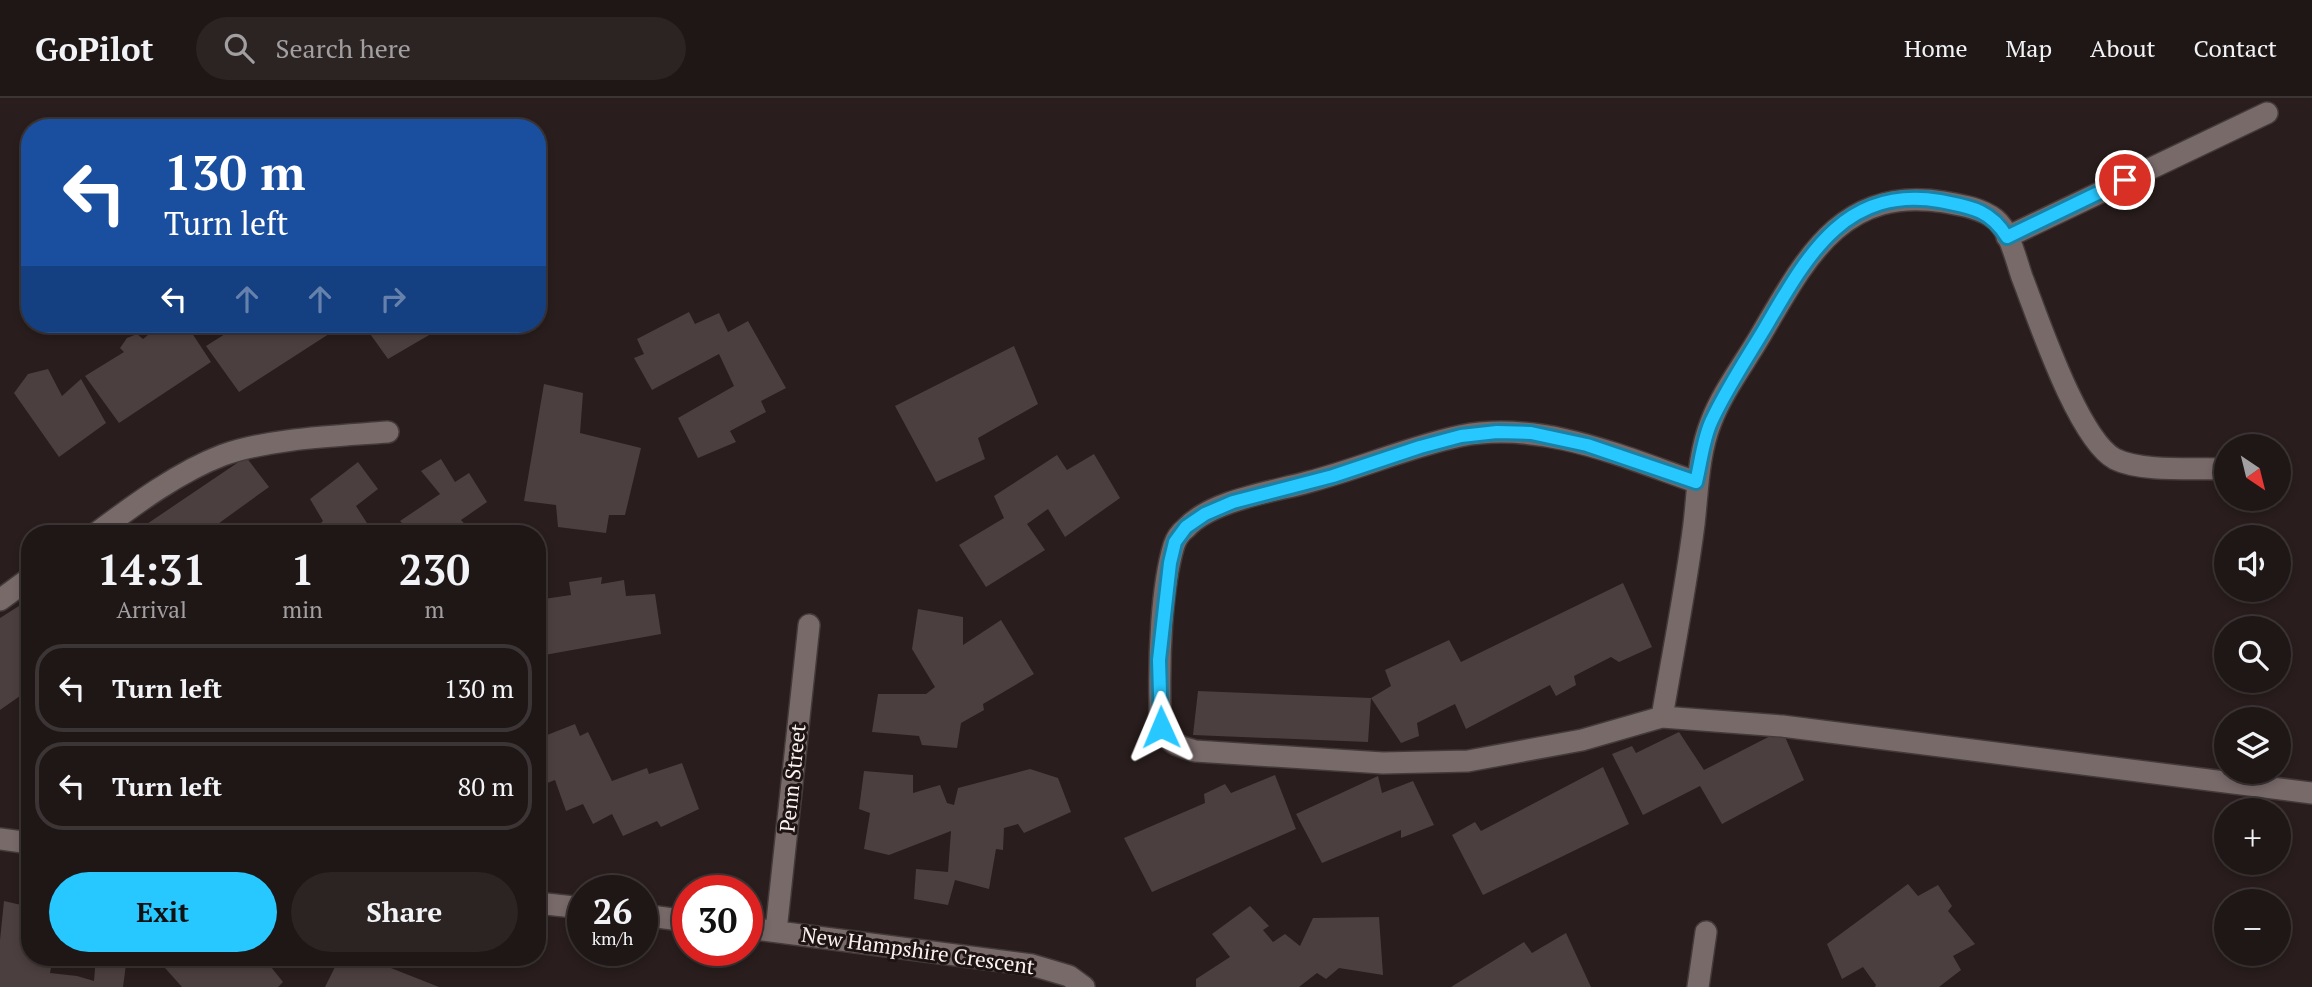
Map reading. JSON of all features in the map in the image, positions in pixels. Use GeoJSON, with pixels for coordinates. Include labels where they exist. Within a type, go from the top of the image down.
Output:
{"type":"FeatureCollection","features":[{"type":"Feature","properties":{"kind":"street"},"geometry":{"type":"LineString","coordinates":[[2007,237],[2267,113]]}},
{"type":"Feature","properties":{"kind":"street"},"geometry":{"type":"LineString","coordinates":[[1662,716],[1694,522],[1696,482],[1711,422],[1797,271],[1819,243],[1847,220],[1867,210],[1900,200],[1926,199],[1980,211],[1997,220],[2007,237],[2048,345],[2082,418],[2101,448],[2115,459],[2133,465],[2214,469]]}},
{"type":"Feature","properties":{"kind":"street"},"geometry":{"type":"LineString","coordinates":[[109,525],[193,469],[223,455],[254,446],[388,432]]}},
{"type":"Feature","properties":{"kind":"street"},"geometry":{"type":"LineString","coordinates":[[1696,482],[1587,445],[1531,433],[1497,432],[1461,436],[1333,476],[1233,502],[1205,514],[1186,527],[1175,542],[1170,563],[1159,660],[1161,727],[1167,739],[1178,746],[1195,751],[1383,763],[1468,761],[1582,740],[1662,716],[1782,726],[2312,793]]}},
{"type":"Feature","properties":{"kind":"street"},"geometry":{"type":"LineString","coordinates":[[0,600],[21,585]]}},
{"type":"Feature","properties":{"kind":"street","name":"Penn Street"},"geometry":{"type":"LineString","coordinates":[[776,931],[809,625]]}},
{"type":"Feature","properties":{"kind":"street"},"geometry":{"type":"LineString","coordinates":[[0,839],[21,842]]}},
{"type":"Feature","properties":{"kind":"street"},"geometry":{"type":"LineString","coordinates":[[546,904],[567,906]]}},
{"type":"Feature","properties":{"kind":"street","name":"New Hampshire Crescent"},"geometry":{"type":"LineString","coordinates":[[763,930],[1032,965],[1069,976],[1084,987]]}},
{"type":"Feature","properties":{"kind":"street"},"geometry":{"type":"LineString","coordinates":[[1699,987],[1706,932]]}},
{"type":"Feature","properties":{"kind":"building"},"geometry":{"type":"Polygon","coordinates":[[[689,312],[695,324],[719,313],[728,332],[748,321],[786,388],[761,401],[766,412],[730,431],[736,442],[698,458],[678,418],[734,386],[719,354],[652,390],[634,358],[644,354],[637,339],[689,312]]]}},
{"type":"Feature","properties":{"kind":"building"},"geometry":{"type":"Polygon","coordinates":[[[151,333],[192,333],[211,362],[119,423],[85,376],[124,352],[120,348],[127,338],[137,334],[143,339],[151,333]]]}},
{"type":"Feature","properties":{"kind":"building"},"geometry":{"type":"Polygon","coordinates":[[[227,333],[330,333],[239,392],[206,346],[227,333]]]}},
{"type":"Feature","properties":{"kind":"building"},"geometry":{"type":"Polygon","coordinates":[[[369,333],[433,333],[388,359],[369,333]]]}},
{"type":"Feature","properties":{"kind":"building"},"geometry":{"type":"Polygon","coordinates":[[[1014,346],[1038,404],[978,438],[985,459],[936,482],[895,406],[1014,346]]]}},
{"type":"Feature","properties":{"kind":"building"},"geometry":{"type":"Polygon","coordinates":[[[48,369],[62,396],[81,379],[106,423],[59,457],[14,393],[28,374],[48,369]]]}},
{"type":"Feature","properties":{"kind":"building"},"geometry":{"type":"Polygon","coordinates":[[[544,384],[583,393],[580,433],[641,448],[625,515],[609,515],[606,533],[558,527],[556,505],[524,501],[544,384]]]}},
{"type":"Feature","properties":{"kind":"building"},"geometry":{"type":"Polygon","coordinates":[[[1094,454],[1120,498],[1065,537],[1048,509],[1027,524],[1045,550],[986,587],[959,545],[1004,518],[994,496],[1057,455],[1067,470],[1094,454]]]}},
{"type":"Feature","properties":{"kind":"building"},"geometry":{"type":"Polygon","coordinates":[[[246,457],[269,487],[216,525],[145,525],[246,457]]]}},
{"type":"Feature","properties":{"kind":"building"},"geometry":{"type":"Polygon","coordinates":[[[441,459],[455,482],[469,473],[487,502],[461,520],[466,525],[404,525],[400,521],[440,494],[421,471],[441,459]]]}},
{"type":"Feature","properties":{"kind":"building"},"geometry":{"type":"Polygon","coordinates":[[[358,462],[378,489],[356,506],[368,525],[319,525],[323,521],[310,499],[358,462]]]}},
{"type":"Feature","properties":{"kind":"building"},"geometry":{"type":"Polygon","coordinates":[[[602,577],[601,584],[624,580],[626,596],[655,594],[661,634],[546,655],[546,599],[571,595],[569,582],[602,577]]]}},
{"type":"Feature","properties":{"kind":"building"},"geometry":{"type":"Polygon","coordinates":[[[1623,583],[1652,647],[1619,662],[1611,657],[1574,676],[1576,685],[1556,696],[1550,685],[1466,729],[1455,704],[1417,723],[1419,736],[1401,743],[1371,698],[1391,686],[1385,670],[1449,640],[1461,662],[1623,583]]]}},
{"type":"Feature","properties":{"kind":"building"},"geometry":{"type":"Polygon","coordinates":[[[21,605],[21,695],[0,710],[0,618],[21,605]]]}},
{"type":"Feature","properties":{"kind":"building"},"geometry":{"type":"Polygon","coordinates":[[[918,609],[963,617],[963,645],[1001,620],[1034,674],[983,704],[984,710],[961,723],[957,748],[922,745],[919,736],[872,732],[878,694],[926,694],[935,687],[912,649],[918,609]]]}},
{"type":"Feature","properties":{"kind":"building"},"geometry":{"type":"Polygon","coordinates":[[[1198,691],[1371,698],[1368,742],[1193,735],[1198,691]]]}},
{"type":"Feature","properties":{"kind":"building"},"geometry":{"type":"Polygon","coordinates":[[[575,724],[580,736],[588,732],[612,781],[647,768],[649,774],[682,763],[699,809],[661,827],[657,821],[623,836],[612,814],[593,824],[583,804],[566,811],[555,780],[546,784],[546,735],[575,724]]]}},
{"type":"Feature","properties":{"kind":"building"},"geometry":{"type":"Polygon","coordinates":[[[1782,730],[1804,780],[1722,824],[1700,786],[1643,815],[1612,754],[1632,746],[1636,753],[1679,732],[1704,770],[1782,730]]]}},
{"type":"Feature","properties":{"kind":"building"},"geometry":{"type":"Polygon","coordinates":[[[1603,767],[1629,824],[1483,895],[1452,835],[1475,822],[1481,831],[1603,767]]]}},
{"type":"Feature","properties":{"kind":"building"},"geometry":{"type":"Polygon","coordinates":[[[1030,769],[1058,778],[1071,812],[1024,833],[1018,824],[1004,828],[1003,850],[996,849],[989,889],[955,880],[948,905],[914,899],[916,869],[948,872],[951,831],[889,855],[864,849],[870,813],[859,809],[864,771],[913,775],[913,793],[940,785],[947,803],[954,805],[958,788],[1030,769]]]}},
{"type":"Feature","properties":{"kind":"building"},"geometry":{"type":"Polygon","coordinates":[[[1275,775],[1296,829],[1152,892],[1124,838],[1205,803],[1204,794],[1225,784],[1231,793],[1275,775]]]}},
{"type":"Feature","properties":{"kind":"building"},"geometry":{"type":"Polygon","coordinates":[[[1378,776],[1382,793],[1413,781],[1434,825],[1401,838],[1401,830],[1322,863],[1296,814],[1378,776]]]}},
{"type":"Feature","properties":{"kind":"building"},"geometry":{"type":"Polygon","coordinates":[[[1908,884],[1918,896],[1938,885],[1952,906],[1948,911],[1975,944],[1953,956],[1961,970],[1939,987],[1875,987],[1863,967],[1842,979],[1827,944],[1908,884]]]}},
{"type":"Feature","properties":{"kind":"building"},"geometry":{"type":"Polygon","coordinates":[[[4,901],[21,905],[21,966],[51,966],[50,973],[94,981],[95,966],[126,966],[123,987],[0,987],[0,940],[4,901]]]}},
{"type":"Feature","properties":{"kind":"building"},"geometry":{"type":"Polygon","coordinates":[[[1250,906],[1269,926],[1263,930],[1273,942],[1285,934],[1300,946],[1313,918],[1379,917],[1383,975],[1339,968],[1326,979],[1317,973],[1299,987],[1196,987],[1196,979],[1230,957],[1212,934],[1250,906]]]}},
{"type":"Feature","properties":{"kind":"building"},"geometry":{"type":"Polygon","coordinates":[[[1566,933],[1591,987],[1451,987],[1524,942],[1532,953],[1566,933]]]}},
{"type":"Feature","properties":{"kind":"building"},"geometry":{"type":"Polygon","coordinates":[[[163,966],[270,966],[283,982],[278,987],[182,987],[163,966]]]}},
{"type":"Feature","properties":{"kind":"building"},"geometry":{"type":"Polygon","coordinates":[[[336,966],[386,966],[439,987],[325,987],[336,966]]]}},
{"type":"Feature","properties":{"kind":"route"},"geometry":{"type":"LineString","coordinates":[[1161,727],[1159,660],[1170,563],[1175,542],[1186,527],[1205,514],[1233,502],[1333,476],[1420,447],[1461,436],[1497,432],[1531,433],[1587,445],[1696,482],[1711,422],[1735,378],[1797,271],[1819,243],[1847,220],[1867,210],[1900,200],[1926,199],[1980,211],[1997,220],[2007,237],[2125,180]]}}]}
